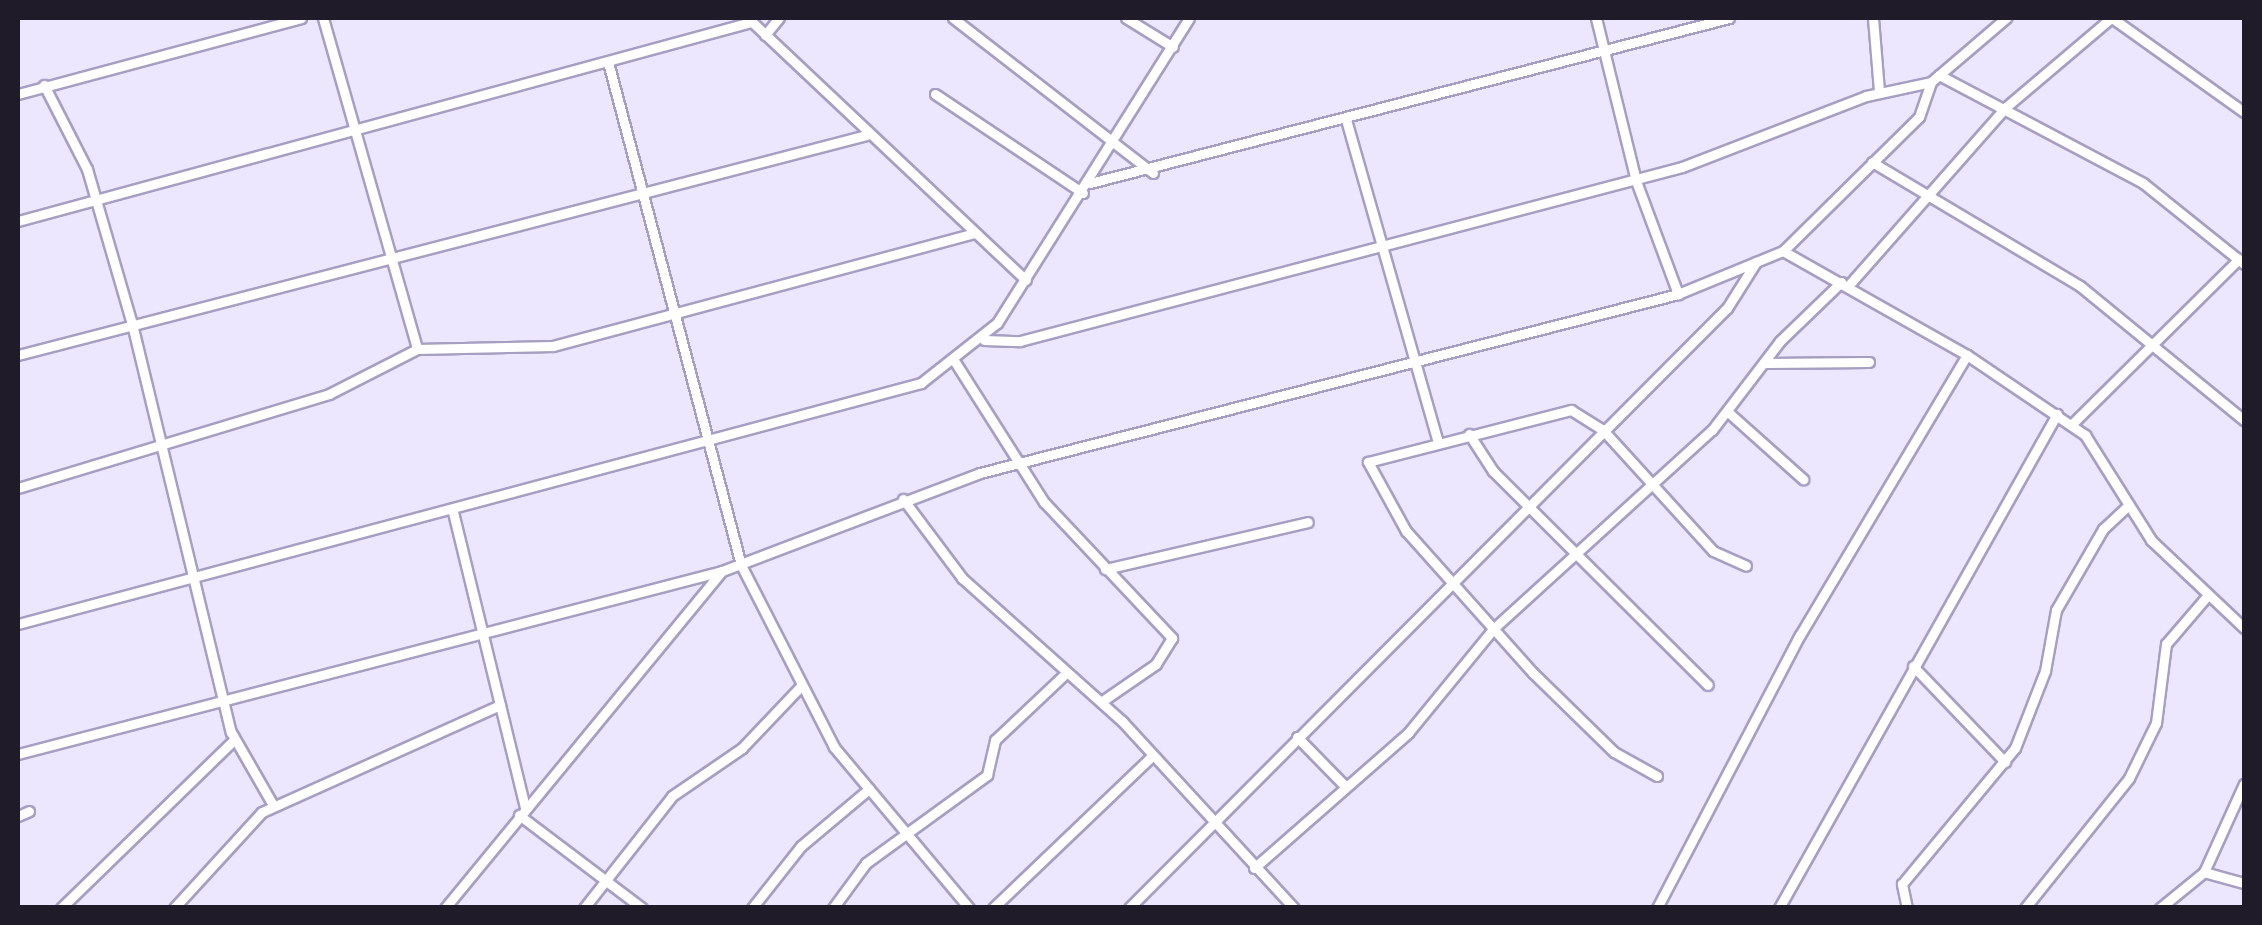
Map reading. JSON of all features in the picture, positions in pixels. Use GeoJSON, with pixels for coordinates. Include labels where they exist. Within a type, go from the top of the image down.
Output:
{"type":"FeatureCollection","features":[{"type":"Feature","properties":{"kind":"street"},"geometry":{"type":"LineString","coordinates":[[18,94],[301,18]]}},
{"type":"Feature","properties":{"kind":"street"},"geometry":{"type":"LineString","coordinates":[[323,18],[417,349]]}},
{"type":"Feature","properties":{"kind":"street"},"geometry":{"type":"LineString","coordinates":[[765,35],[779,18]]}},
{"type":"Feature","properties":{"kind":"street"},"geometry":{"type":"LineString","coordinates":[[953,18],[1118,137],[1153,172]]}},
{"type":"Feature","properties":{"kind":"street"},"geometry":{"type":"LineString","coordinates":[[1126,18],[1174,47]]}},
{"type":"Feature","properties":{"kind":"street"},"geometry":{"type":"LineString","coordinates":[[18,624],[892,396],[955,362],[984,340],[1083,194],[1189,18]]}},
{"type":"Feature","properties":{"kind":"street"},"geometry":{"type":"LineString","coordinates":[[1596,18],[1636,181],[1678,294]]}},
{"type":"Feature","properties":{"kind":"street"},"geometry":{"type":"LineString","coordinates":[[1090,183],[1153,172],[1347,123],[1729,18]]}},
{"type":"Feature","properties":{"kind":"street"},"geometry":{"type":"LineString","coordinates":[[1873,18],[1880,91]]}},
{"type":"Feature","properties":{"kind":"street"},"geometry":{"type":"LineString","coordinates":[[984,340],[1020,341],[1636,181],[1880,91],[1935,78],[2006,18]]}},
{"type":"Feature","properties":{"kind":"street"},"geometry":{"type":"LineString","coordinates":[[1254,868],[1420,720],[1493,629],[1728,412],[1766,363],[1925,198],[2006,107],[2111,18],[2244,112]]}},
{"type":"Feature","properties":{"kind":"street"},"geometry":{"type":"LineString","coordinates":[[18,221],[750,20],[866,135],[1026,280]]}},
{"type":"Feature","properties":{"kind":"street"},"geometry":{"type":"LineString","coordinates":[[608,62],[645,188],[742,565],[802,686],[868,790],[969,908]]}},
{"type":"Feature","properties":{"kind":"street"},"geometry":{"type":"LineString","coordinates":[[1935,78],[2006,107],[2143,183],[2242,261],[2148,344],[2070,424]]}},
{"type":"Feature","properties":{"kind":"street"},"geometry":{"type":"LineString","coordinates":[[18,754],[722,571],[903,499],[1021,463],[1417,366],[1678,294],[1782,251],[1919,116],[1935,78]]}},
{"type":"Feature","properties":{"kind":"street"},"geometry":{"type":"LineString","coordinates":[[44,86],[95,200],[132,324],[234,740],[273,805]]}},
{"type":"Feature","properties":{"kind":"street"},"geometry":{"type":"LineString","coordinates":[[935,94],[1083,194]]}},
{"type":"Feature","properties":{"kind":"street"},"geometry":{"type":"LineString","coordinates":[[1347,123],[1437,439]]}},
{"type":"Feature","properties":{"kind":"street"},"geometry":{"type":"LineString","coordinates":[[18,355],[388,254],[866,135]]}},
{"type":"Feature","properties":{"kind":"street"},"geometry":{"type":"LineString","coordinates":[[1872,162],[1925,198],[2065,276],[2244,420]]}},
{"type":"Feature","properties":{"kind":"street"},"geometry":{"type":"LineString","coordinates":[[18,488],[161,448],[329,394],[417,349],[539,348],[974,233]]}},
{"type":"Feature","properties":{"kind":"street"},"geometry":{"type":"LineString","coordinates":[[1782,251],[1967,356],[2070,424],[2128,506],[2208,595],[2244,628]]}},
{"type":"Feature","properties":{"kind":"street"},"geometry":{"type":"LineString","coordinates":[[1128,908],[1727,308],[1756,262]]}},
{"type":"Feature","properties":{"kind":"street"},"geometry":{"type":"LineString","coordinates":[[1657,908],[1800,635],[1967,356]]}},
{"type":"Feature","properties":{"kind":"street"},"geometry":{"type":"LineString","coordinates":[[955,362],[1021,463],[1105,569],[1172,638],[1156,664],[1102,702]]}},
{"type":"Feature","properties":{"kind":"street"},"geometry":{"type":"LineString","coordinates":[[1766,363],[1869,362]]}},
{"type":"Feature","properties":{"kind":"street"},"geometry":{"type":"LineString","coordinates":[[1657,776],[1602,742],[1493,629],[1397,520],[1368,466],[1437,439],[1570,410],[1602,430],[1716,554],[1746,566]]}},
{"type":"Feature","properties":{"kind":"street"},"geometry":{"type":"LineString","coordinates":[[1728,412],[1803,479]]}},
{"type":"Feature","properties":{"kind":"street"},"geometry":{"type":"LineString","coordinates":[[1778,908],[2056,414]]}},
{"type":"Feature","properties":{"kind":"street"},"geometry":{"type":"LineString","coordinates":[[1469,434],[1574,551],[1708,684]]}},
{"type":"Feature","properties":{"kind":"street"},"geometry":{"type":"LineString","coordinates":[[903,499],[962,578],[1102,702],[1154,755],[1208,824],[1294,908]]}},
{"type":"Feature","properties":{"kind":"street"},"geometry":{"type":"LineString","coordinates":[[1907,908],[1902,884],[2005,762],[2045,671],[2061,599],[2128,506]]}},
{"type":"Feature","properties":{"kind":"street"},"geometry":{"type":"LineString","coordinates":[[453,512],[522,811],[642,908]]}},
{"type":"Feature","properties":{"kind":"street"},"geometry":{"type":"LineString","coordinates":[[1105,569],[1308,522]]}},
{"type":"Feature","properties":{"kind":"street"},"geometry":{"type":"LineString","coordinates":[[445,908],[722,571]]}},
{"type":"Feature","properties":{"kind":"street"},"geometry":{"type":"LineString","coordinates":[[2024,908],[2129,778],[2156,723],[2166,644],[2208,595]]}},
{"type":"Feature","properties":{"kind":"street"},"geometry":{"type":"LineString","coordinates":[[1913,666],[2005,762]]}},
{"type":"Feature","properties":{"kind":"street"},"geometry":{"type":"LineString","coordinates":[[833,908],[904,832],[987,776],[995,740],[1066,673]]}},
{"type":"Feature","properties":{"kind":"street"},"geometry":{"type":"LineString","coordinates":[[584,908],[672,796],[742,748],[802,686]]}},
{"type":"Feature","properties":{"kind":"street"},"geometry":{"type":"LineString","coordinates":[[174,908],[273,805],[500,705]]}},
{"type":"Feature","properties":{"kind":"street"},"geometry":{"type":"LineString","coordinates":[[1297,737],[1346,787]]}},
{"type":"Feature","properties":{"kind":"street"},"geometry":{"type":"LineString","coordinates":[[61,908],[234,740]]}},
{"type":"Feature","properties":{"kind":"street"},"geometry":{"type":"LineString","coordinates":[[993,908],[1154,755]]}},
{"type":"Feature","properties":{"kind":"street"},"geometry":{"type":"LineString","coordinates":[[2160,908],[2204,872],[2244,784]]}},
{"type":"Feature","properties":{"kind":"street"},"geometry":{"type":"LineString","coordinates":[[752,908],[801,846],[868,790]]}},
{"type":"Feature","properties":{"kind":"street"},"geometry":{"type":"LineString","coordinates":[[18,816],[29,812]]}},
{"type":"Feature","properties":{"kind":"street"},"geometry":{"type":"LineString","coordinates":[[2204,872],[2244,883]]}}]}
